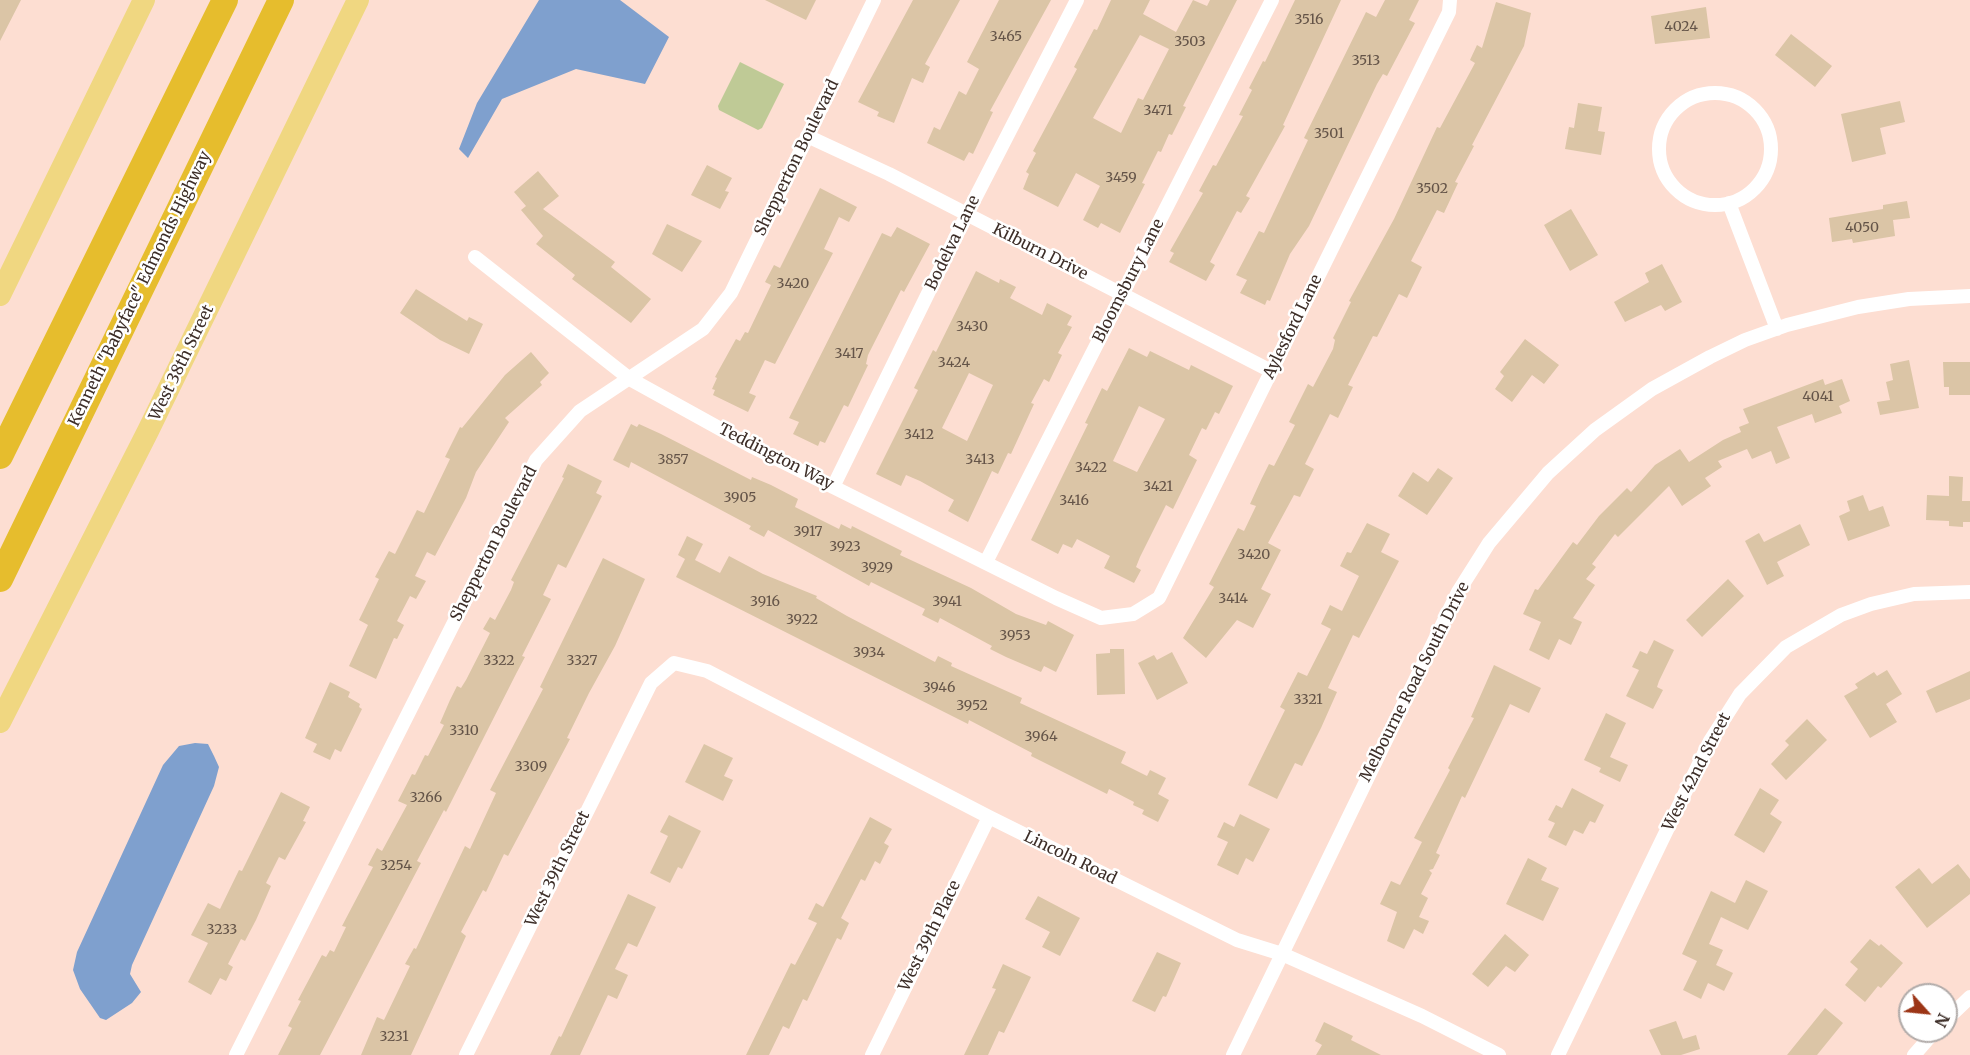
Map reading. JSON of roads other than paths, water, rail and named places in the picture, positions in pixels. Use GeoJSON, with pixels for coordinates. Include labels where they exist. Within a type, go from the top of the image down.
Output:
{"type":"FeatureCollection","features":[{"type":"Feature","properties":{"kind":"highway"},"geometry":{"type":"LineString","coordinates":[[0,456],[225,0]]}},
{"type":"Feature","properties":{"kind":"highway","name":"Kenneth \"Babyface\" Edmonds Highway"},"geometry":{"type":"LineString","coordinates":[[0,579],[281,0]]}},
{"type":"Feature","properties":{"kind":"main road"},"geometry":{"type":"LineString","coordinates":[[0,295],[144,0]]}},
{"type":"Feature","properties":{"kind":"main road","name":"West 38th Street"},"geometry":{"type":"LineString","coordinates":[[0,722],[148,431],[358,0]]}},
{"type":"Feature","properties":{"kind":"street","name":"Shepperton Boulevard"},"geometry":{"type":"LineString","coordinates":[[237,1055],[536,460],[580,411],[630,380],[703,329],[731,293],[874,0]]}},
{"type":"Feature","properties":{"kind":"street","name":"Bodelva Lane"},"geometry":{"type":"LineString","coordinates":[[833,487],[967,214],[1077,0]]}},
{"type":"Feature","properties":{"kind":"street","name":"Bloomsbury Lane"},"geometry":{"type":"LineString","coordinates":[[986,562],[1272,0]]}},
{"type":"Feature","properties":{"kind":"street","name":"Aylesford Lane"},"geometry":{"type":"LineString","coordinates":[[1101,618],[1134,614],[1159,598],[1449,12],[1450,0]]}},
{"type":"Feature","properties":{"kind":"street"},"geometry":{"type":"LineString","coordinates":[[1703,94],[1724,94],[1743,101],[1763,121],[1770,140],[1770,160],[1765,176],[1752,192],[1730,203],[1706,205],[1683,196],[1667,178],[1660,160],[1661,131],[1669,115],[1684,102],[1703,94]]}},
{"type":"Feature","properties":{"kind":"street","name":"Kilburn Drive"},"geometry":{"type":"LineString","coordinates":[[807,136],[967,214],[1271,371]]}},
{"type":"Feature","properties":{"kind":"street"},"geometry":{"type":"LineString","coordinates":[[1730,203],[1777,329]]}},
{"type":"Feature","properties":{"kind":"street","name":"Teddington Way"},"geometry":{"type":"LineString","coordinates":[[475,256],[630,380],[833,487],[1101,618]]}},
{"type":"Feature","properties":{"kind":"street","name":"Melbourne Road South Drive"},"geometry":{"type":"LineString","coordinates":[[1233,1055],[1451,605],[1506,521],[1548,473],[1610,418],[1652,389],[1710,357],[1777,329],[1837,312],[1889,302],[1970,296]]}},
{"type":"Feature","properties":{"kind":"street","name":"West 42nd Street"},"geometry":{"type":"LineString","coordinates":[[1558,1055],[1710,741],[1740,694],[1786,647],[1841,615],[1871,604],[1914,594],[1970,592]]}},
{"type":"Feature","properties":{"kind":"street","name":"Lincoln Road"},"geometry":{"type":"LineString","coordinates":[[651,683],[674,663],[707,671],[988,818],[1237,940],[1282,954],[1422,1016],[1499,1055]]}},
{"type":"Feature","properties":{"kind":"street","name":"West 39th Street"},"geometry":{"type":"LineString","coordinates":[[466,1055],[651,683]]}},
{"type":"Feature","properties":{"kind":"street","name":"West 39th Place"},"geometry":{"type":"LineString","coordinates":[[872,1055],[988,818]]}},
{"type":"Feature","properties":{"kind":"street"},"geometry":{"type":"LineString","coordinates":[[1958,1008],[1970,997]]}},
{"type":"Feature","properties":{"kind":"street"},"geometry":{"type":"LineString","coordinates":[[1914,1055],[1924,1043]]}},
{"type":"Feature","properties":{"kind":"water"},"geometry":{"type":"Polygon","coordinates":[[[539,0],[620,0],[669,37],[645,84],[576,69],[502,99],[468,158],[459,149],[477,103],[539,0]]]}},
{"type":"Feature","properties":{"kind":"water"},"geometry":{"type":"Polygon","coordinates":[[[195,743],[208,744],[219,767],[214,786],[132,965],[130,974],[141,992],[132,1003],[106,1020],[100,1018],[80,989],[73,970],[77,952],[163,765],[179,746],[195,743]]]}}]}
